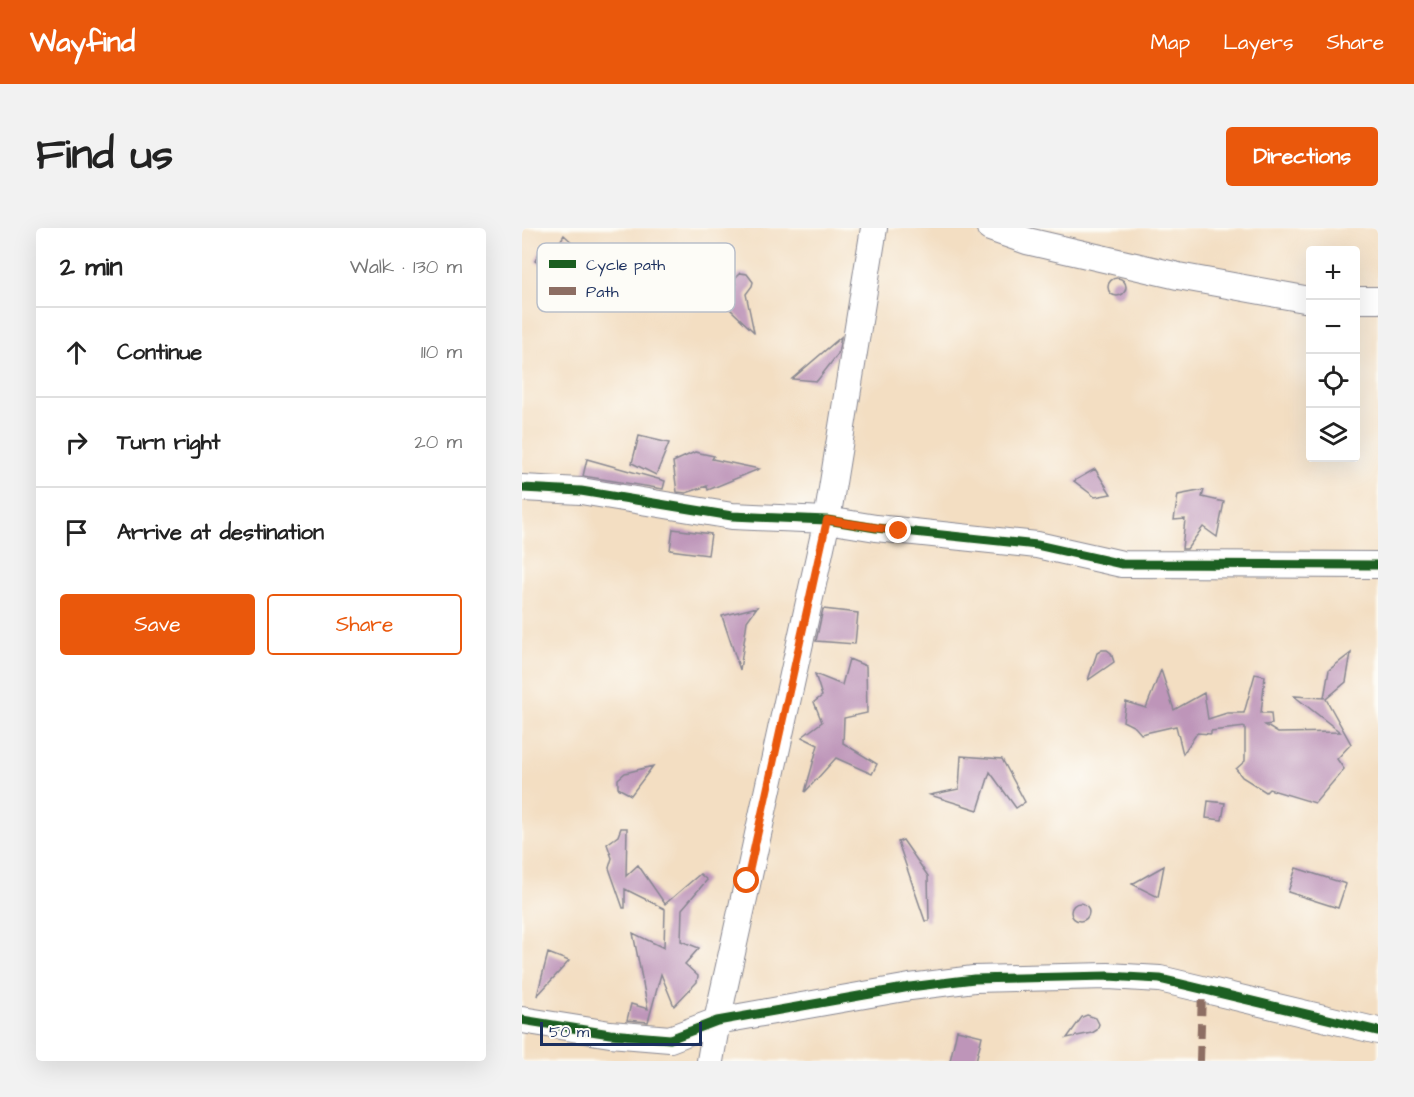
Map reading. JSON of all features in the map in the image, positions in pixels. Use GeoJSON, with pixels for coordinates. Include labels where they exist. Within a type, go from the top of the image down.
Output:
{"type":"FeatureCollection","features":[{"type":"Feature","properties":{"kind":"street"},"geometry":{"type":"LineString","coordinates":[[710,1061],[827,520],[874,228]]}},
{"type":"Feature","properties":{"kind":"street"},"geometry":{"type":"LineString","coordinates":[[990,228],[1027,242],[1178,276],[1306,299]]}},
{"type":"Feature","properties":{"kind":"street"},"geometry":{"type":"LineString","coordinates":[[1360,300],[1378,300]]}},
{"type":"Feature","properties":{"kind":"street"},"geometry":{"type":"LineString","coordinates":[[522,488],[581,491],[732,516],[827,520],[876,528],[1037,545],[1122,564],[1378,565]]}},
{"type":"Feature","properties":{"kind":"street"},"geometry":{"type":"LineString","coordinates":[[522,1020],[610,1034],[670,1039],[717,1021],[910,987],[974,979],[1108,976],[1160,979],[1378,1031]]}},
{"type":"Feature","properties":{"kind":"building"},"geometry":{"type":"Polygon","coordinates":[[[564,235],[573,243],[559,243],[564,235]]]}},
{"type":"Feature","properties":{"kind":"building"},"geometry":{"type":"Polygon","coordinates":[[[740,273],[747,274],[753,282],[746,294],[754,332],[733,312],[735,312],[735,278],[740,273]]]}},
{"type":"Feature","properties":{"kind":"building"},"geometry":{"type":"Polygon","coordinates":[[[1117,278],[1123,281],[1126,287],[1123,293],[1117,296],[1111,293],[1108,287],[1111,281],[1117,278]]]}},
{"type":"Feature","properties":{"kind":"building"},"geometry":{"type":"Polygon","coordinates":[[[841,337],[838,354],[817,381],[792,379],[841,337]]]}},
{"type":"Feature","properties":{"kind":"building"},"geometry":{"type":"Polygon","coordinates":[[[639,436],[669,443],[656,475],[632,463],[639,436]]]}},
{"type":"Feature","properties":{"kind":"building"},"geometry":{"type":"Polygon","coordinates":[[[695,452],[714,456],[712,459],[759,469],[708,490],[707,486],[686,493],[677,492],[673,462],[695,452]]]}},
{"type":"Feature","properties":{"kind":"building"},"geometry":{"type":"Polygon","coordinates":[[[587,459],[665,481],[663,489],[583,476],[587,459]]]}},
{"type":"Feature","properties":{"kind":"building"},"geometry":{"type":"Polygon","coordinates":[[[1095,469],[1111,494],[1095,497],[1074,481],[1095,469]]]}},
{"type":"Feature","properties":{"kind":"building"},"geometry":{"type":"Polygon","coordinates":[[[1204,490],[1202,497],[1224,502],[1217,537],[1203,527],[1187,549],[1182,549],[1185,519],[1174,520],[1178,495],[1204,490]]]}},
{"type":"Feature","properties":{"kind":"building"},"geometry":{"type":"Polygon","coordinates":[[[673,529],[711,534],[708,555],[670,550],[673,529]]]}},
{"type":"Feature","properties":{"kind":"building"},"geometry":{"type":"Polygon","coordinates":[[[757,607],[747,621],[740,670],[722,616],[757,607]]]}},
{"type":"Feature","properties":{"kind":"building"},"geometry":{"type":"Polygon","coordinates":[[[823,609],[858,613],[855,644],[816,641],[823,609]]]}},
{"type":"Feature","properties":{"kind":"building"},"geometry":{"type":"Polygon","coordinates":[[[1102,650],[1111,653],[1114,662],[1088,680],[1097,653],[1102,650]]]}},
{"type":"Feature","properties":{"kind":"building"},"geometry":{"type":"Polygon","coordinates":[[[1351,653],[1346,682],[1326,699],[1351,744],[1337,759],[1344,769],[1315,803],[1269,789],[1266,792],[1242,777],[1236,769],[1245,761],[1245,727],[1211,731],[1211,734],[1197,733],[1183,754],[1176,726],[1141,734],[1135,727],[1123,721],[1126,702],[1146,708],[1161,670],[1174,710],[1204,693],[1208,719],[1227,713],[1244,713],[1255,674],[1265,676],[1261,713],[1271,713],[1272,724],[1265,725],[1278,733],[1340,732],[1294,696],[1324,698],[1329,670],[1351,653]]]}},
{"type":"Feature","properties":{"kind":"building"},"geometry":{"type":"Polygon","coordinates":[[[849,659],[866,666],[867,713],[844,718],[843,743],[877,764],[872,774],[836,758],[805,792],[818,745],[802,737],[822,722],[814,702],[822,696],[815,674],[842,685],[849,659]]]}},
{"type":"Feature","properties":{"kind":"building"},"geometry":{"type":"Polygon","coordinates":[[[961,756],[1002,759],[1025,802],[1016,808],[990,772],[978,810],[930,795],[959,789],[961,756]]]}},
{"type":"Feature","properties":{"kind":"building"},"geometry":{"type":"Polygon","coordinates":[[[653,766],[631,795],[618,788],[618,779],[625,773],[653,766]]]}},
{"type":"Feature","properties":{"kind":"building"},"geometry":{"type":"Polygon","coordinates":[[[1208,801],[1225,803],[1222,820],[1206,818],[1208,801]]]}},
{"type":"Feature","properties":{"kind":"building"},"geometry":{"type":"Polygon","coordinates":[[[621,828],[627,828],[626,876],[638,865],[665,904],[700,874],[707,880],[682,909],[681,941],[699,948],[685,964],[698,976],[697,982],[674,1006],[661,974],[648,1022],[627,1020],[631,1004],[648,1009],[633,933],[664,948],[665,909],[625,889],[625,908],[623,908],[609,868],[612,858],[607,844],[618,836],[621,828]]]}},
{"type":"Feature","properties":{"kind":"building"},"geometry":{"type":"Polygon","coordinates":[[[903,840],[928,876],[929,921],[925,921],[898,842],[903,840]]]}},
{"type":"Feature","properties":{"kind":"building"},"geometry":{"type":"Polygon","coordinates":[[[1164,866],[1158,897],[1132,884],[1164,866]]]}},
{"type":"Feature","properties":{"kind":"building"},"geometry":{"type":"Polygon","coordinates":[[[1296,868],[1346,884],[1338,908],[1288,892],[1296,868]]]}},
{"type":"Feature","properties":{"kind":"building"},"geometry":{"type":"Polygon","coordinates":[[[1080,903],[1086,906],[1089,912],[1086,918],[1080,921],[1074,918],[1071,912],[1074,906],[1080,903]]]}},
{"type":"Feature","properties":{"kind":"building"},"geometry":{"type":"Polygon","coordinates":[[[548,953],[569,961],[537,996],[548,953]]]}},
{"type":"Feature","properties":{"kind":"building"},"geometry":{"type":"Polygon","coordinates":[[[1087,1015],[1096,1018],[1099,1024],[1097,1030],[1067,1038],[1082,1017],[1087,1015]]]}},
{"type":"Feature","properties":{"kind":"building"},"geometry":{"type":"Polygon","coordinates":[[[957,1030],[982,1036],[976,1061],[950,1061],[957,1030]]]}},
{"type":"Feature","properties":{"kind":"marked path"},"geometry":{"type":"LineString","coordinates":[[1200,1061],[1202,989]]}},
{"type":"Feature","properties":{"kind":"cycle path"},"geometry":{"type":"LineString","coordinates":[[522,488],[581,491],[732,516],[827,520],[876,528],[1037,545],[1122,564],[1378,565]]}},
{"type":"Feature","properties":{"kind":"cycle path"},"geometry":{"type":"LineString","coordinates":[[522,1020],[610,1034],[670,1039],[717,1021],[910,987],[974,979],[1108,976],[1160,979],[1378,1031]]}},
{"type":"Feature","properties":{"kind":"route"},"geometry":{"type":"LineString","coordinates":[[747,881],[827,520],[899,531]]}}]}
